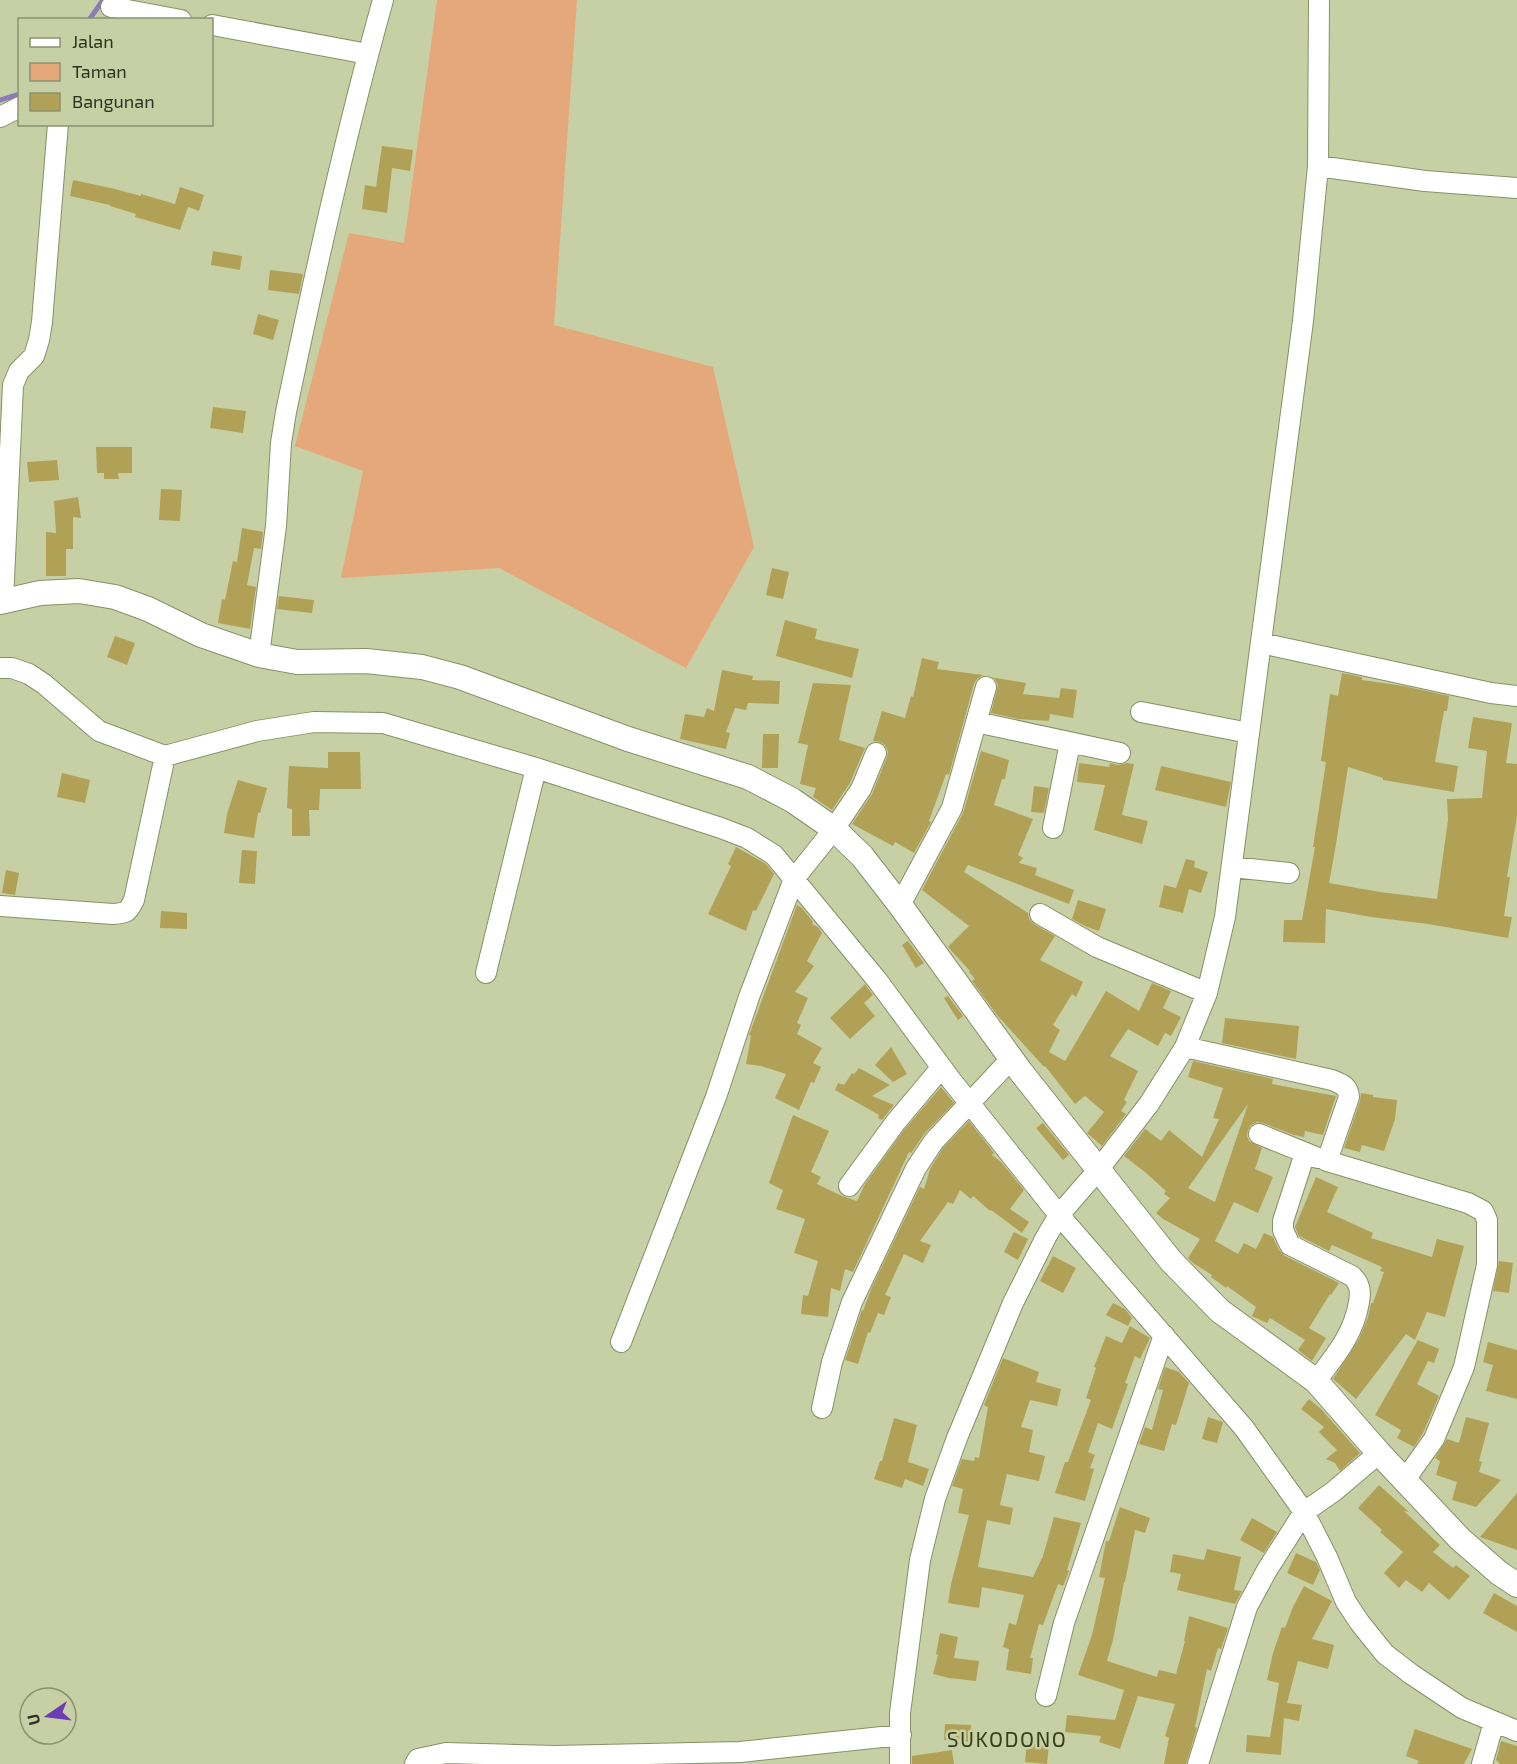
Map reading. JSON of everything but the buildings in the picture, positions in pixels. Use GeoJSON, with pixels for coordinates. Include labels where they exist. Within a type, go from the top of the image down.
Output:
{"type":"FeatureCollection","features":[{"type":"Feature","properties":{"kind":"main road"},"geometry":{"type":"LineString","coordinates":[[1,602],[40,593],[79,591],[115,597],[148,609],[201,635],[259,655],[297,662],[377,662],[422,668],[460,677],[628,739],[748,777],[792,800],[828,836],[862,856],[900,905],[1094,1174],[1170,1261],[1220,1311],[1316,1381],[1404,1481],[1460,1539],[1499,1573],[1517,1585]]}},
{"type":"Feature","properties":{"kind":"street"},"geometry":{"type":"LineString","coordinates":[[259,655],[276,526],[281,443],[286,412],[331,200],[383,0]]}},
{"type":"Feature","properties":{"kind":"street"},"geometry":{"type":"LineString","coordinates":[[900,1764],[900,1713],[920,1560],[935,1499],[961,1428],[1013,1303],[1046,1237],[1063,1211],[1149,1104],[1185,1047],[1207,993],[1225,917],[1304,321],[1317,166],[1319,0]]}},
{"type":"Feature","properties":{"kind":"street"},"geometry":{"type":"LineString","coordinates":[[109,9],[168,18]]}},
{"type":"Feature","properties":{"kind":"street"},"geometry":{"type":"LineString","coordinates":[[213,25],[368,54]]}},
{"type":"Feature","properties":{"kind":"street"},"geometry":{"type":"LineString","coordinates":[[0,117],[18,108]]}},
{"type":"Feature","properties":{"kind":"street"},"geometry":{"type":"LineString","coordinates":[[1,602],[13,385],[20,371],[34,356],[39,340],[58,126]]}},
{"type":"Feature","properties":{"kind":"street"},"geometry":{"type":"LineString","coordinates":[[1317,166],[1425,181],[1517,188]]}},
{"type":"Feature","properties":{"kind":"street"},"geometry":{"type":"LineString","coordinates":[[1261,643],[1491,693],[1517,696]]}},
{"type":"Feature","properties":{"kind":"street"},"geometry":{"type":"LineString","coordinates":[[0,668],[12,668],[29,674],[99,731],[165,756],[257,731],[314,722],[383,723],[536,768],[721,828],[747,838],[774,855],[797,875],[942,1068],[1309,1508],[1326,1557],[1346,1602],[1386,1654],[1411,1674],[1462,1708],[1517,1731]]}},
{"type":"Feature","properties":{"kind":"street"},"geometry":{"type":"LineString","coordinates":[[900,905],[952,808],[986,687]]}},
{"type":"Feature","properties":{"kind":"street"},"geometry":{"type":"LineString","coordinates":[[1141,712],[1250,733]]}},
{"type":"Feature","properties":{"kind":"street"},"geometry":{"type":"LineString","coordinates":[[976,722],[1120,753]]}},
{"type":"Feature","properties":{"kind":"street"},"geometry":{"type":"LineString","coordinates":[[1053,828],[1070,743]]}},
{"type":"Feature","properties":{"kind":"street"},"geometry":{"type":"LineString","coordinates":[[621,1342],[716,1097],[749,997],[797,875],[861,789],[876,753]]}},
{"type":"Feature","properties":{"kind":"street"},"geometry":{"type":"LineString","coordinates":[[0,906],[113,914],[129,910],[134,900],[165,756]]}},
{"type":"Feature","properties":{"kind":"street"},"geometry":{"type":"LineString","coordinates":[[486,973],[536,768]]}},
{"type":"Feature","properties":{"kind":"street"},"geometry":{"type":"LineString","coordinates":[[1232,867],[1289,873]]}},
{"type":"Feature","properties":{"kind":"street"},"geometry":{"type":"LineString","coordinates":[[1040,914],[1097,947],[1207,993]]}},
{"type":"Feature","properties":{"kind":"street"},"geometry":{"type":"LineString","coordinates":[[1185,1047],[1332,1080],[1347,1087],[1349,1097],[1327,1161]]}},
{"type":"Feature","properties":{"kind":"street"},"geometry":{"type":"LineString","coordinates":[[822,1408],[832,1362],[852,1302],[916,1168],[934,1141],[1011,1059]]}},
{"type":"Feature","properties":{"kind":"street"},"geometry":{"type":"LineString","coordinates":[[849,1186],[895,1123],[942,1068]]}},
{"type":"Feature","properties":{"kind":"street"},"geometry":{"type":"LineString","coordinates":[[1259,1134],[1327,1161],[1468,1203],[1483,1211],[1487,1220],[1488,1265],[1464,1367],[1434,1439],[1404,1481]]}},
{"type":"Feature","properties":{"kind":"street"},"geometry":{"type":"LineString","coordinates":[[1305,1153],[1283,1221],[1285,1237],[1290,1245],[1352,1276],[1361,1290],[1357,1317],[1346,1341],[1316,1381]]}},
{"type":"Feature","properties":{"kind":"street"},"geometry":{"type":"LineString","coordinates":[[1046,1696],[1064,1623],[1164,1335]]}},
{"type":"Feature","properties":{"kind":"street"},"geometry":{"type":"LineString","coordinates":[[1197,1764],[1246,1607],[1267,1570],[1309,1508],[1333,1492],[1379,1452]]}},
{"type":"Feature","properties":{"kind":"street"},"geometry":{"type":"LineString","coordinates":[[1482,1764],[1494,1722]]}},
{"type":"Feature","properties":{"kind":"street"},"geometry":{"type":"LineString","coordinates":[[415,1764],[418,1759],[446,1754],[554,1756],[740,1752],[901,1735]]}},
{"type":"Feature","properties":{"kind":"green space"},"geometry":{"type":"Polygon","coordinates":[[[437,0],[577,0],[554,325],[713,367],[754,547],[686,668],[499,568],[341,578],[363,471],[295,446],[349,233],[404,243],[437,0]]]}},
{"type":"Feature","properties":{"kind":"waterway"},"geometry":{"type":"LineString","coordinates":[[90,18],[103,0]]}},
{"type":"Feature","properties":{"kind":"waterway"},"geometry":{"type":"LineString","coordinates":[[0,100],[18,95]]}},
{"type":"Feature","properties":{"kind":"district","name":"SUKODONO"},"geometry":{"type":"Point","coordinates":[1007,1738]}}]}
